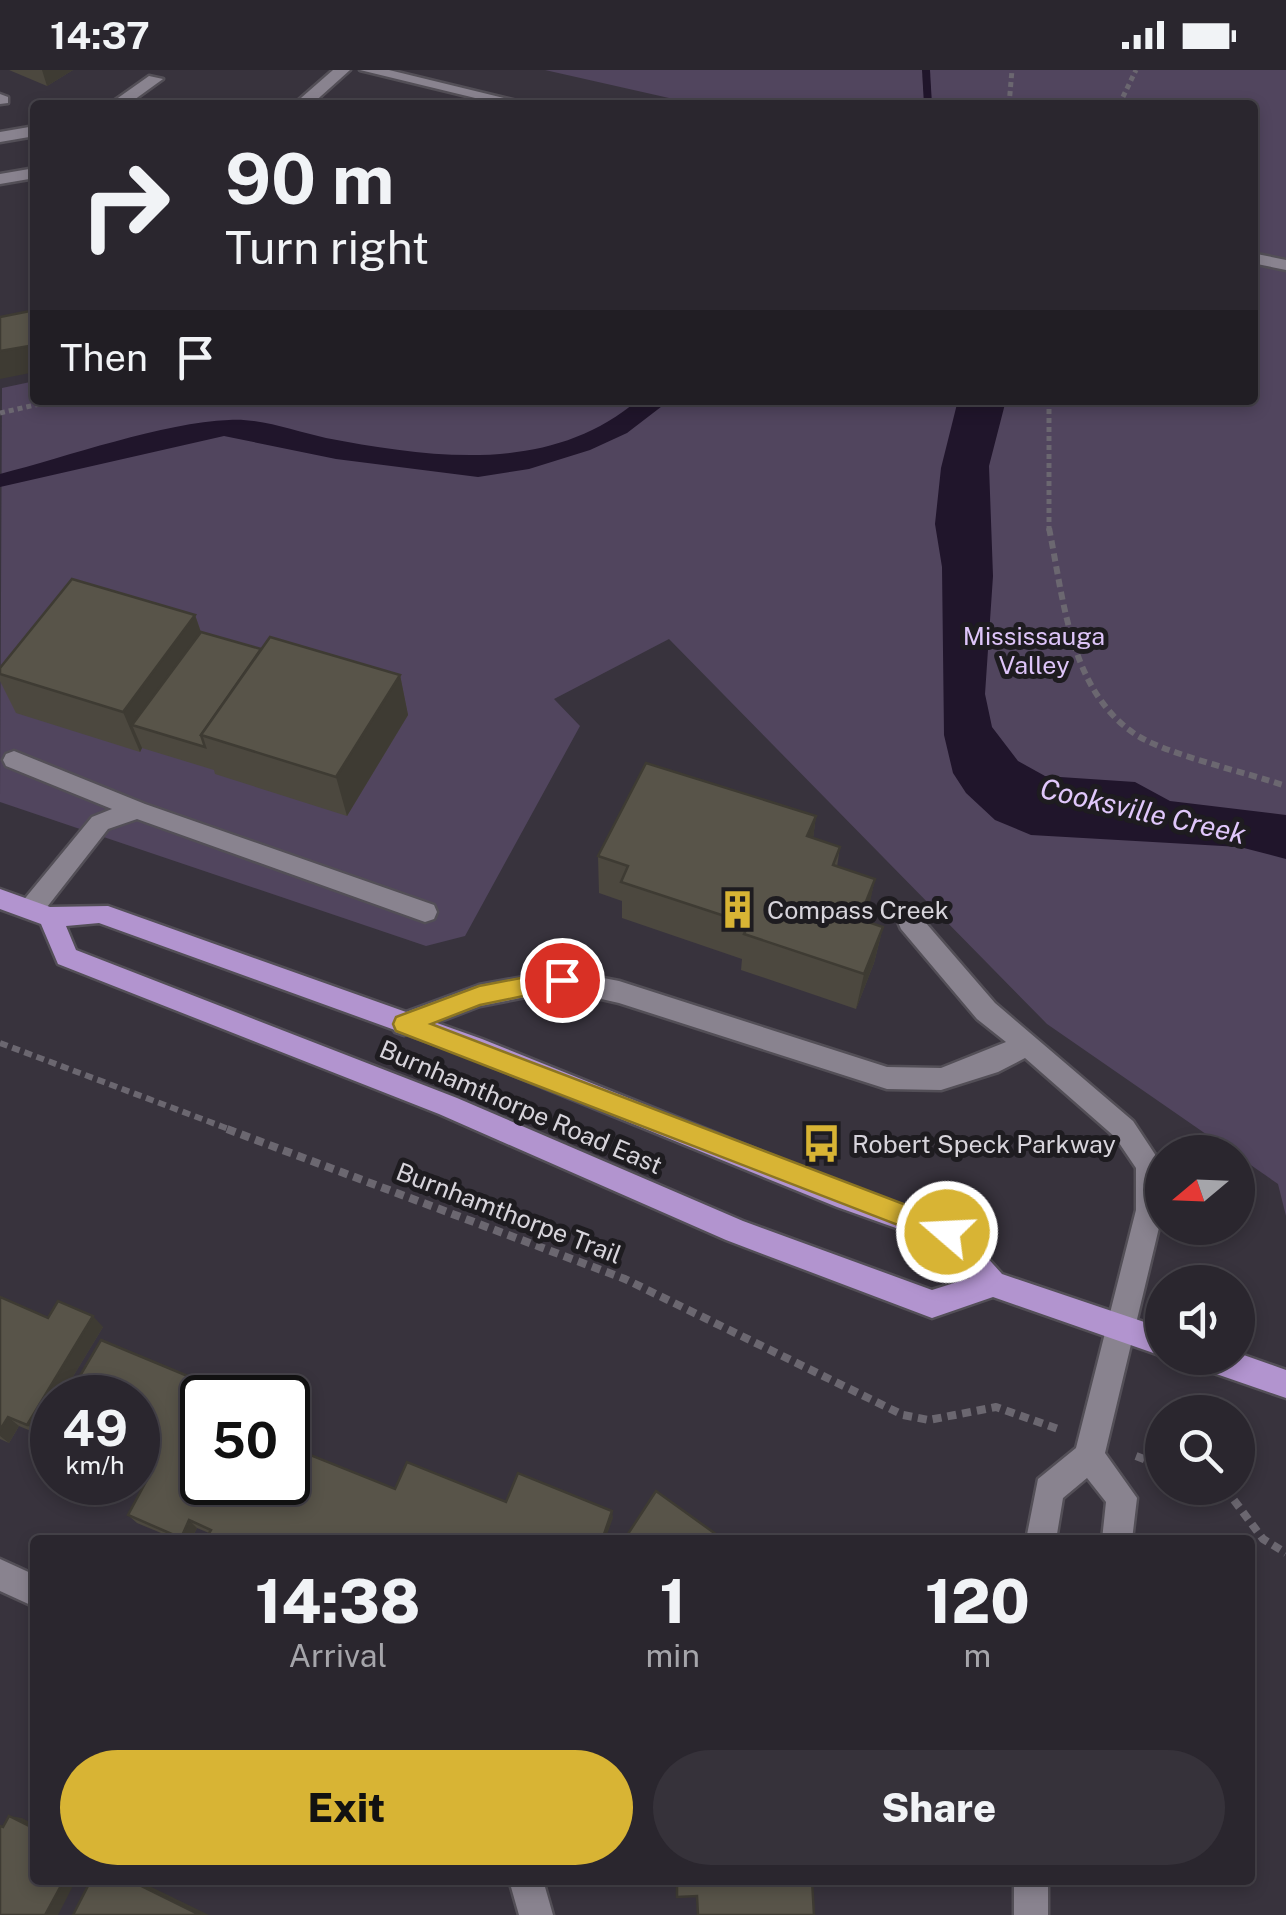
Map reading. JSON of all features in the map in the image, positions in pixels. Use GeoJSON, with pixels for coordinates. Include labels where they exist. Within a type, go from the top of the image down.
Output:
{"type":"FeatureCollection","features":[{"type":"Feature","properties":{"kind":"main road","name":"Burnhamthorpe Road East"},"geometry":{"type":"LineString","coordinates":[[0,899],[41,913],[99,913],[404,1024],[947,1232],[993,1284],[1145,1336]]}},
{"type":"Feature","properties":{"kind":"main road","name":"Burnhamthorpe Road East"},"geometry":{"type":"LineString","coordinates":[[41,913],[67,957],[430,1099],[736,1231],[932,1304],[993,1284]]}},
{"type":"Feature","properties":{"kind":"main road"},"geometry":{"type":"LineString","coordinates":[[1255,1374],[1286,1384]]}},
{"type":"Feature","properties":{"kind":"street"},"geometry":{"type":"LineString","coordinates":[[307,100],[342,70]]}},
{"type":"Feature","properties":{"kind":"street"},"geometry":{"type":"LineString","coordinates":[[368,70],[504,100]]}},
{"type":"Feature","properties":{"kind":"street"},"geometry":{"type":"LineString","coordinates":[[124,100],[155,79]]}},
{"type":"Feature","properties":{"kind":"street"},"geometry":{"type":"LineString","coordinates":[[466,100],[475,93]]}},
{"type":"Feature","properties":{"kind":"street"},"geometry":{"type":"LineString","coordinates":[[0,137],[30,132]]}},
{"type":"Feature","properties":{"kind":"street"},"geometry":{"type":"LineString","coordinates":[[0,180],[30,175]]}},
{"type":"Feature","properties":{"kind":"street"},"geometry":{"type":"LineString","coordinates":[[1258,259],[1286,265]]}},
{"type":"Feature","properties":{"kind":"street"},"geometry":{"type":"LineString","coordinates":[[14,760],[137,810],[425,912]]}},
{"type":"Feature","properties":{"kind":"street"},"geometry":{"type":"LineString","coordinates":[[41,913],[100,823],[137,810]]}},
{"type":"Feature","properties":{"kind":"street"},"geometry":{"type":"LineString","coordinates":[[910,922],[986,1011],[1124,1130],[1148,1165],[1150,1210],[1089,1457],[1049,1490],[1042,1535]]}},
{"type":"Feature","properties":{"kind":"street"},"geometry":{"type":"LineString","coordinates":[[404,1024],[479,996],[562,980],[618,992],[887,1078],[941,1078],[989,1064],[1027,1044]]}},
{"type":"Feature","properties":{"kind":"street"},"geometry":{"type":"LineString","coordinates":[[1089,1457],[1122,1498],[1118,1535]]}},
{"type":"Feature","properties":{"kind":"street"},"geometry":{"type":"LineString","coordinates":[[0,1575],[30,1589]]}},
{"type":"Feature","properties":{"kind":"street"},"geometry":{"type":"LineString","coordinates":[[527,1885],[536,1915]]}},
{"type":"Feature","properties":{"kind":"street"},"geometry":{"type":"LineString","coordinates":[[1031,1885],[1031,1915]]}},
{"type":"Feature","properties":{"kind":"path"},"geometry":{"type":"LineString","coordinates":[[1010,100],[1012,70]]}},
{"type":"Feature","properties":{"kind":"path"},"geometry":{"type":"LineString","coordinates":[[1121,100],[1136,70]]}},
{"type":"Feature","properties":{"kind":"path"},"geometry":{"type":"LineString","coordinates":[[0,413],[34,405]]}},
{"type":"Feature","properties":{"kind":"path"},"geometry":{"type":"LineString","coordinates":[[1050,405],[1048,526],[1073,644],[1100,704],[1140,737],[1286,786]]}},
{"type":"Feature","properties":{"kind":"path","name":"Burnhamthorpe Trail"},"geometry":{"type":"LineString","coordinates":[[0,1042],[626,1280],[903,1416],[929,1420],[996,1407]]}},
{"type":"Feature","properties":{"kind":"path"},"geometry":{"type":"LineString","coordinates":[[1238,1505],[1263,1539],[1286,1553]]}},
{"type":"Feature","properties":{"kind":"green space","name":"Mississauga Valley"},"geometry":{"type":"Polygon","coordinates":[[[545,70],[1286,70],[1286,1216],[1278,1184],[1255,1168],[1255,1135],[1207,1135],[1047,1024],[669,639],[554,699],[580,726],[465,936],[426,946],[0,802],[2,388],[30,382],[30,405],[1258,405],[1258,100],[678,100],[545,70]]]}},
{"type":"Feature","properties":{"kind":"water"},"geometry":{"type":"Polygon","coordinates":[[[631,405],[663,405],[627,433],[590,450],[529,469],[478,477],[336,459],[224,436],[0,487],[0,474],[146,433],[203,422],[254,421],[326,438],[448,455],[529,450],[604,424],[631,405]]]}},
{"type":"Feature","properties":{"kind":"water"},"geometry":{"type":"Polygon","coordinates":[[[957,405],[1005,405],[989,466],[993,576],[985,694],[992,727],[1018,761],[1045,776],[1135,782],[1170,801],[1286,815],[1286,859],[1240,847],[1031,835],[995,820],[966,793],[953,773],[944,735],[942,567],[935,524],[941,468],[957,405]]]}},
{"type":"Feature","properties":{"kind":"building"},"geometry":{"type":"Polygon","coordinates":[[[30,311],[30,346],[0,351],[0,317],[30,311]]]}},
{"type":"Feature","properties":{"kind":"building"},"geometry":{"type":"Polygon","coordinates":[[[72,579],[195,615],[123,712],[0,674],[0,668],[72,579]]]}},
{"type":"Feature","properties":{"kind":"building"},"geometry":{"type":"Polygon","coordinates":[[[201,632],[261,649],[201,735],[205,747],[132,725],[201,632]]]}},
{"type":"Feature","properties":{"kind":"building"},"geometry":{"type":"Polygon","coordinates":[[[270,637],[400,675],[336,777],[201,735],[270,637]]]}},
{"type":"Feature","properties":{"kind":"building","name":"Compass Creek"},"geometry":{"type":"Polygon","coordinates":[[[646,763],[816,816],[807,836],[840,847],[833,865],[875,879],[859,919],[883,927],[864,974],[744,934],[749,924],[621,882],[628,866],[598,856],[646,763]]]}},
{"type":"Feature","properties":{"kind":"building"},"geometry":{"type":"Polygon","coordinates":[[[0,1297],[48,1318],[58,1301],[93,1316],[57,1375],[30,1375],[27,1425],[8,1417],[0,1430],[0,1297]]]}},
{"type":"Feature","properties":{"kind":"building"},"geometry":{"type":"Polygon","coordinates":[[[101,1340],[185,1375],[180,1375],[180,1505],[310,1505],[310,1455],[395,1489],[407,1462],[506,1502],[518,1473],[612,1511],[604,1535],[208,1535],[211,1530],[189,1520],[182,1535],[174,1535],[128,1515],[133,1505],[160,1505],[160,1375],[80,1375],[101,1340]]]}},
{"type":"Feature","properties":{"kind":"building"},"geometry":{"type":"Polygon","coordinates":[[[656,1491],[717,1535],[627,1535],[656,1491]]]}},
{"type":"Feature","properties":{"kind":"building"},"geometry":{"type":"Polygon","coordinates":[[[9,1816],[30,1826],[30,1885],[61,1885],[45,1915],[0,1915],[0,1826],[9,1816]]]}},
{"type":"Feature","properties":{"kind":"building"},"geometry":{"type":"Polygon","coordinates":[[[88,1885],[139,1885],[200,1915],[73,1915],[88,1885]]]}},
{"type":"Feature","properties":{"kind":"building"},"geometry":{"type":"Polygon","coordinates":[[[677,1885],[812,1885],[814,1915],[698,1915],[697,1896],[677,1897],[677,1885]]]}},
{"type":"Feature","properties":{"kind":"waterway","name":"Cooksville Creek"},"geometry":{"type":"LineString","coordinates":[[926,70],[928,100]]}},
{"type":"Feature","properties":{"kind":"place","name":"Compass Creek"},"geometry":{"type":"Point","coordinates":[737,910]}},
{"type":"Feature","properties":{"kind":"place","name":"Robert Speck Parkway"},"geometry":{"type":"Point","coordinates":[822,1144]}},
{"type":"Feature","properties":{"kind":"route"},"geometry":{"type":"LineString","coordinates":[[562,980],[479,996],[404,1024],[473,1047],[847,1198],[947,1232]]}}]}
